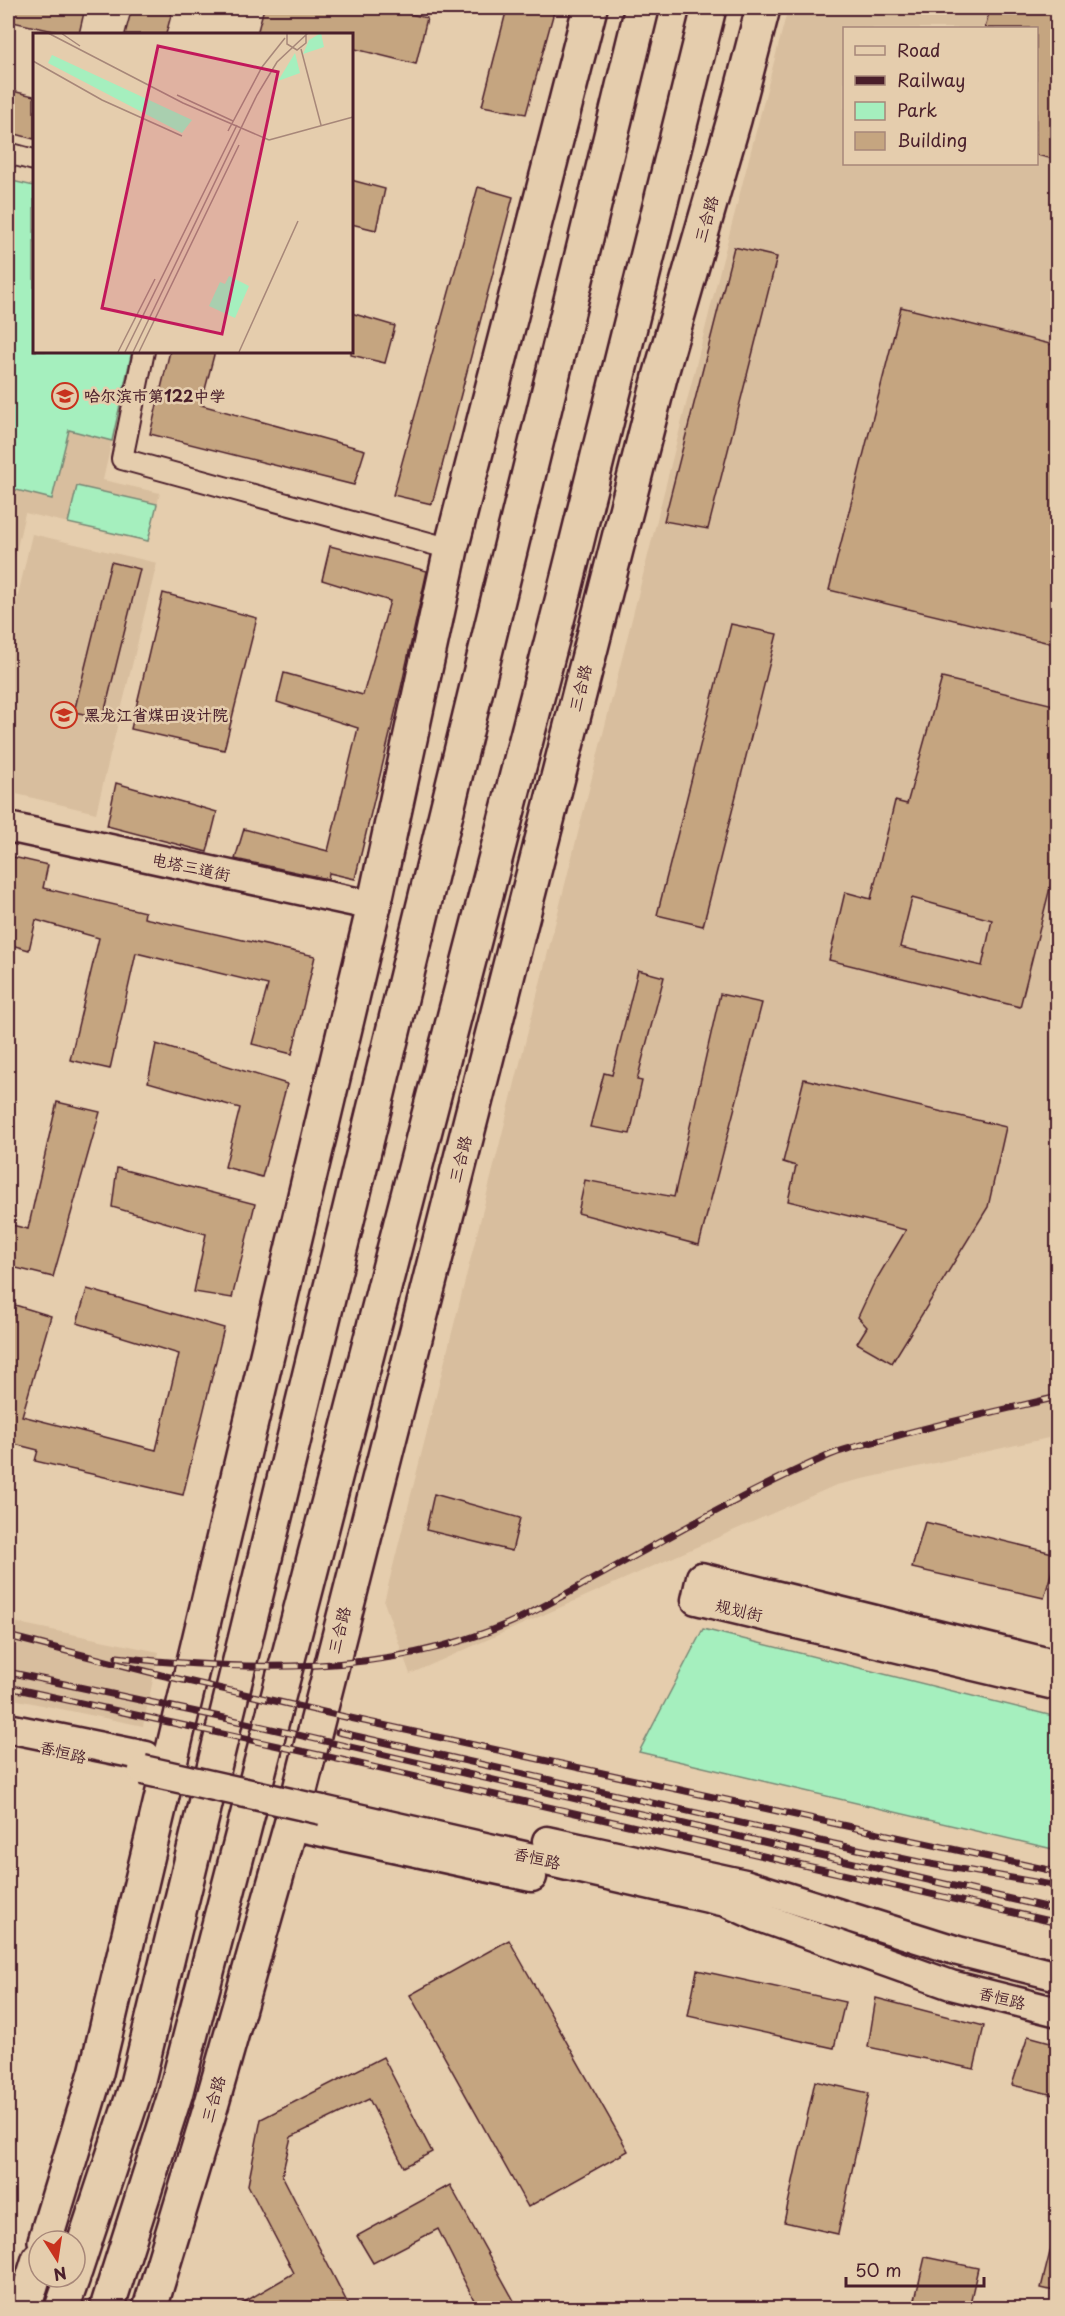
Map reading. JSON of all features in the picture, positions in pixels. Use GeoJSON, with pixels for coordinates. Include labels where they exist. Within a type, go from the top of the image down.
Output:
{"type":"FeatureCollection","features":[{"type":"Feature","properties":{"kind":"highway"},"geometry":{"type":"LineString","coordinates":[[49,2229],[96,2073],[374,906],[451,549],[590,8]]}},
{"type":"Feature","properties":{"kind":"highway"},"geometry":{"type":"LineString","coordinates":[[616,112],[622,8]]}},
{"type":"Feature","properties":{"kind":"highway"},"geometry":{"type":"LineString","coordinates":[[87,2235],[137,2084],[642,8]]}},
{"type":"Feature","properties":{"kind":"highway"},"geometry":{"type":"LineString","coordinates":[[107,2308],[176,2095],[562,601],[709,8]]}},
{"type":"Feature","properties":{"kind":"highway","name":"三合路"},"geometry":{"type":"LineString","coordinates":[[150,2308],[212,2103],[291,1825],[660,377],[734,120],[763,8]]}},
{"type":"Feature","properties":{"kind":"highway"},"geometry":{"type":"LineString","coordinates":[[562,601],[660,377]]}},
{"type":"Feature","properties":{"kind":"highway"},"geometry":{"type":"LineString","coordinates":[[24,2308],[30,2289]]}},
{"type":"Feature","properties":{"kind":"highway"},"geometry":{"type":"LineString","coordinates":[[62,2308],[69,2289]]}},
{"type":"Feature","properties":{"kind":"main road","name":"电塔三道街"},"geometry":{"type":"LineString","coordinates":[[8,827],[374,906]]}},
{"type":"Feature","properties":{"kind":"main road","name":"规划街"},"geometry":{"type":"LineString","coordinates":[[1058,1665],[701,1577],[696,1600],[1058,1686]]}},
{"type":"Feature","properties":{"kind":"main road","name":"香恒路"},"geometry":{"type":"LineString","coordinates":[[8,1728],[144,1763]]}},
{"type":"Feature","properties":{"kind":"main road","name":"香恒路"},"geometry":{"type":"LineString","coordinates":[[8,1738],[144,1763],[323,1801],[746,1884],[958,1951],[1058,1976]]}},
{"type":"Feature","properties":{"kind":"main road","name":"香恒路"},"geometry":{"type":"LineString","coordinates":[[323,1801],[726,1902],[757,1916],[951,1985],[1058,2012]]}},
{"type":"Feature","properties":{"kind":"main road"},"geometry":{"type":"LineString","coordinates":[[291,1825],[830,1942]]}},
{"type":"Feature","properties":{"kind":"street"},"geometry":{"type":"LineString","coordinates":[[8,153],[33,160]]}},
{"type":"Feature","properties":{"kind":"street"},"geometry":{"type":"LineString","coordinates":[[144,352],[122,459],[451,549]]}},
{"type":"Feature","properties":{"kind":"shaded area"},"geometry":{"type":"Polygon","coordinates":[[[788,8],[1057,8],[1057,1436],[836,1485],[410,1674],[384,1602],[788,8]]]}},
{"type":"Feature","properties":{"kind":"shaded area","name":"哈尔滨市第122中学"},"geometry":{"type":"Polygon","coordinates":[[[8,180],[33,186],[33,352],[132,352],[103,480],[160,493],[148,541],[25,513],[8,587],[8,180]]]}},
{"type":"Feature","properties":{"kind":"shaded area","name":"黑龙江省煤田设计院"},"geometry":{"type":"Polygon","coordinates":[[[32,534],[157,563],[96,813],[8,792],[8,639],[32,534]]]}},
{"type":"Feature","properties":{"kind":"shaded area"},"geometry":{"type":"Polygon","coordinates":[[[8,1621],[159,1652],[143,1726],[8,1698],[8,1621]]]}},
{"type":"Feature","properties":{"kind":"green space","name":"哈尔滨市第122中学"},"geometry":{"type":"Polygon","coordinates":[[[8,180],[33,186],[33,352],[132,352],[112,441],[69,430],[52,499],[8,488],[8,180]]]}},
{"type":"Feature","properties":{"kind":"green space"},"geometry":{"type":"Polygon","coordinates":[[[77,486],[157,504],[148,541],[68,523],[77,486]]]}},
{"type":"Feature","properties":{"kind":"green space"},"geometry":{"type":"Polygon","coordinates":[[[703,1629],[1057,1717],[1057,1850],[639,1752],[703,1629]]]}},
{"type":"Feature","properties":{"kind":"building"},"geometry":{"type":"Polygon","coordinates":[[[8,8],[85,8],[79,33],[62,33],[8,21],[8,8]]]}},
{"type":"Feature","properties":{"kind":"building"},"geometry":{"type":"Polygon","coordinates":[[[132,8],[173,8],[166,33],[125,33],[132,8]]]}},
{"type":"Feature","properties":{"kind":"building"},"geometry":{"type":"Polygon","coordinates":[[[264,8],[385,8],[427,18],[416,64],[352,48],[352,33],[257,33],[264,8]]]}},
{"type":"Feature","properties":{"kind":"building"},"geometry":{"type":"Polygon","coordinates":[[[507,8],[555,8],[526,114],[482,106],[507,8]]]}},
{"type":"Feature","properties":{"kind":"building"},"geometry":{"type":"Polygon","coordinates":[[[990,8],[1058,8],[1058,160],[1038,155],[1038,27],[985,27],[990,8]]]}},
{"type":"Feature","properties":{"kind":"building"},"geometry":{"type":"Polygon","coordinates":[[[8,90],[33,96],[33,139],[8,132],[8,90]]]}},
{"type":"Feature","properties":{"kind":"building"},"geometry":{"type":"Polygon","coordinates":[[[352,180],[385,189],[376,230],[352,224],[352,180]]]}},
{"type":"Feature","properties":{"kind":"building"},"geometry":{"type":"Polygon","coordinates":[[[478,187],[513,197],[432,504],[393,495],[478,187]]]}},
{"type":"Feature","properties":{"kind":"building"},"geometry":{"type":"Polygon","coordinates":[[[734,247],[777,257],[708,529],[664,521],[734,247]]]}},
{"type":"Feature","properties":{"kind":"building"},"geometry":{"type":"Polygon","coordinates":[[[901,307],[1058,346],[1058,645],[829,590],[901,307]]]}},
{"type":"Feature","properties":{"kind":"building"},"geometry":{"type":"Polygon","coordinates":[[[352,313],[395,326],[385,363],[351,355],[352,313]]]}},
{"type":"Feature","properties":{"kind":"building"},"geometry":{"type":"Polygon","coordinates":[[[170,352],[215,352],[201,405],[365,450],[354,485],[150,434],[170,352]]]}},
{"type":"Feature","properties":{"kind":"building"},"geometry":{"type":"Polygon","coordinates":[[[330,546],[427,571],[355,879],[329,873],[328,879],[235,859],[244,829],[328,851],[358,728],[277,702],[284,673],[363,695],[390,601],[322,580],[330,546]]]}},
{"type":"Feature","properties":{"kind":"building"},"geometry":{"type":"Polygon","coordinates":[[[111,562],[140,569],[103,718],[74,712],[111,562]]]}},
{"type":"Feature","properties":{"kind":"building"},"geometry":{"type":"Polygon","coordinates":[[[163,593],[257,618],[224,750],[131,729],[163,593]]]}},
{"type":"Feature","properties":{"kind":"building"},"geometry":{"type":"Polygon","coordinates":[[[731,624],[777,634],[703,926],[657,915],[731,624]]]}},
{"type":"Feature","properties":{"kind":"building"},"geometry":{"type":"Polygon","coordinates":[[[942,678],[1058,706],[1058,856],[1020,1007],[829,960],[845,892],[871,899],[895,801],[907,804],[942,678]],[[912,898],[900,947],[982,966],[992,920],[912,898]]]}},
{"type":"Feature","properties":{"kind":"building"},"geometry":{"type":"Polygon","coordinates":[[[116,783],[217,812],[207,852],[107,826],[116,783]]]}},
{"type":"Feature","properties":{"kind":"building"},"geometry":{"type":"Polygon","coordinates":[[[13,857],[48,865],[43,888],[145,912],[144,918],[315,956],[292,1054],[252,1044],[268,985],[136,953],[110,1069],[70,1060],[99,938],[36,920],[29,950],[8,944],[8,876],[13,857]]]}},
{"type":"Feature","properties":{"kind":"building"},"geometry":{"type":"Polygon","coordinates":[[[638,970],[664,977],[637,1080],[642,1081],[630,1134],[590,1127],[604,1073],[612,1075],[638,970]]]}},
{"type":"Feature","properties":{"kind":"building"},"geometry":{"type":"Polygon","coordinates":[[[720,994],[762,1003],[699,1245],[578,1213],[585,1180],[674,1197],[720,994]]]}},
{"type":"Feature","properties":{"kind":"building"},"geometry":{"type":"Polygon","coordinates":[[[156,1044],[287,1084],[262,1177],[225,1167],[240,1108],[148,1082],[156,1044]]]}},
{"type":"Feature","properties":{"kind":"building"},"geometry":{"type":"Polygon","coordinates":[[[804,1079],[1006,1127],[988,1207],[892,1363],[857,1343],[867,1327],[858,1317],[873,1285],[906,1230],[788,1201],[796,1166],[783,1162],[804,1079]]]}},
{"type":"Feature","properties":{"kind":"building"},"geometry":{"type":"Polygon","coordinates":[[[57,1102],[100,1112],[53,1277],[8,1266],[8,1224],[28,1229],[57,1102]]]}},
{"type":"Feature","properties":{"kind":"building"},"geometry":{"type":"Polygon","coordinates":[[[117,1168],[255,1204],[232,1298],[194,1292],[206,1234],[112,1207],[117,1168]]]}},
{"type":"Feature","properties":{"kind":"building"},"geometry":{"type":"Polygon","coordinates":[[[87,1289],[224,1328],[183,1495],[35,1461],[38,1450],[14,1444],[12,1453],[8,1452],[8,1332],[15,1305],[51,1316],[22,1416],[156,1450],[179,1354],[77,1323],[87,1289]]]}},
{"type":"Feature","properties":{"kind":"building"},"geometry":{"type":"Polygon","coordinates":[[[434,1494],[520,1518],[512,1551],[426,1530],[434,1494]]]}},
{"type":"Feature","properties":{"kind":"building"},"geometry":{"type":"Polygon","coordinates":[[[925,1522],[1057,1554],[1044,1598],[912,1568],[925,1522]]]}},
{"type":"Feature","properties":{"kind":"building"},"geometry":{"type":"Polygon","coordinates":[[[509,1940],[628,2151],[528,2207],[410,1995],[509,1940]]]}},
{"type":"Feature","properties":{"kind":"building"},"geometry":{"type":"Polygon","coordinates":[[[697,1970],[845,2002],[834,2048],[688,2016],[697,1970]]]}},
{"type":"Feature","properties":{"kind":"building"},"geometry":{"type":"Polygon","coordinates":[[[876,1998],[984,2026],[974,2069],[868,2047],[876,1998]]]}},
{"type":"Feature","properties":{"kind":"building"},"geometry":{"type":"Polygon","coordinates":[[[1028,2036],[1058,2044],[1058,2096],[1012,2085],[1028,2036]]]}},
{"type":"Feature","properties":{"kind":"building"},"geometry":{"type":"Polygon","coordinates":[[[383,2057],[432,2152],[404,2167],[369,2099],[291,2137],[282,2175],[350,2308],[234,2308],[294,2273],[248,2185],[261,2119],[383,2057]]]}},
{"type":"Feature","properties":{"kind":"building"},"geometry":{"type":"Polygon","coordinates":[[[815,2081],[869,2093],[838,2234],[784,2222],[815,2081]]]}},
{"type":"Feature","properties":{"kind":"building"},"geometry":{"type":"Polygon","coordinates":[[[450,2185],[518,2308],[478,2308],[438,2229],[373,2263],[357,2236],[450,2185]]]}},
{"type":"Feature","properties":{"kind":"building"},"geometry":{"type":"Polygon","coordinates":[[[1052,2244],[1058,2245],[1058,2292],[1041,2288],[1052,2244]]]}},
{"type":"Feature","properties":{"kind":"building"},"geometry":{"type":"Polygon","coordinates":[[[925,2257],[978,2268],[969,2308],[913,2308],[925,2257]]]}},
{"type":"Feature","properties":{"kind":"railway"},"geometry":{"type":"LineString","coordinates":[[117,1657],[215,1665],[315,1665],[364,1661],[413,1653],[461,1641],[532,1613],[744,1496],[830,1455],[933,1426],[1058,1397]]}},
{"type":"Feature","properties":{"kind":"railway"},"geometry":{"type":"LineString","coordinates":[[8,1636],[161,1675],[341,1716],[1058,1872]]}},
{"type":"Feature","properties":{"kind":"railway"},"geometry":{"type":"LineString","coordinates":[[8,1672],[220,1717],[1058,1910]]}},
{"type":"Feature","properties":{"kind":"railway"},"geometry":{"type":"LineString","coordinates":[[8,1687],[333,1758],[1058,1923]]}},
{"type":"Feature","properties":{"kind":"railway"},"geometry":{"type":"LineString","coordinates":[[338,1732],[834,1844],[919,1862],[1058,1886]]}},
{"type":"Feature","properties":{"kind":"place","name":"哈尔滨市第122中学"},"geometry":{"type":"Point","coordinates":[65,396]}},
{"type":"Feature","properties":{"kind":"place","name":"黑龙江省煤田设计院"},"geometry":{"type":"Point","coordinates":[64,715]}}]}
